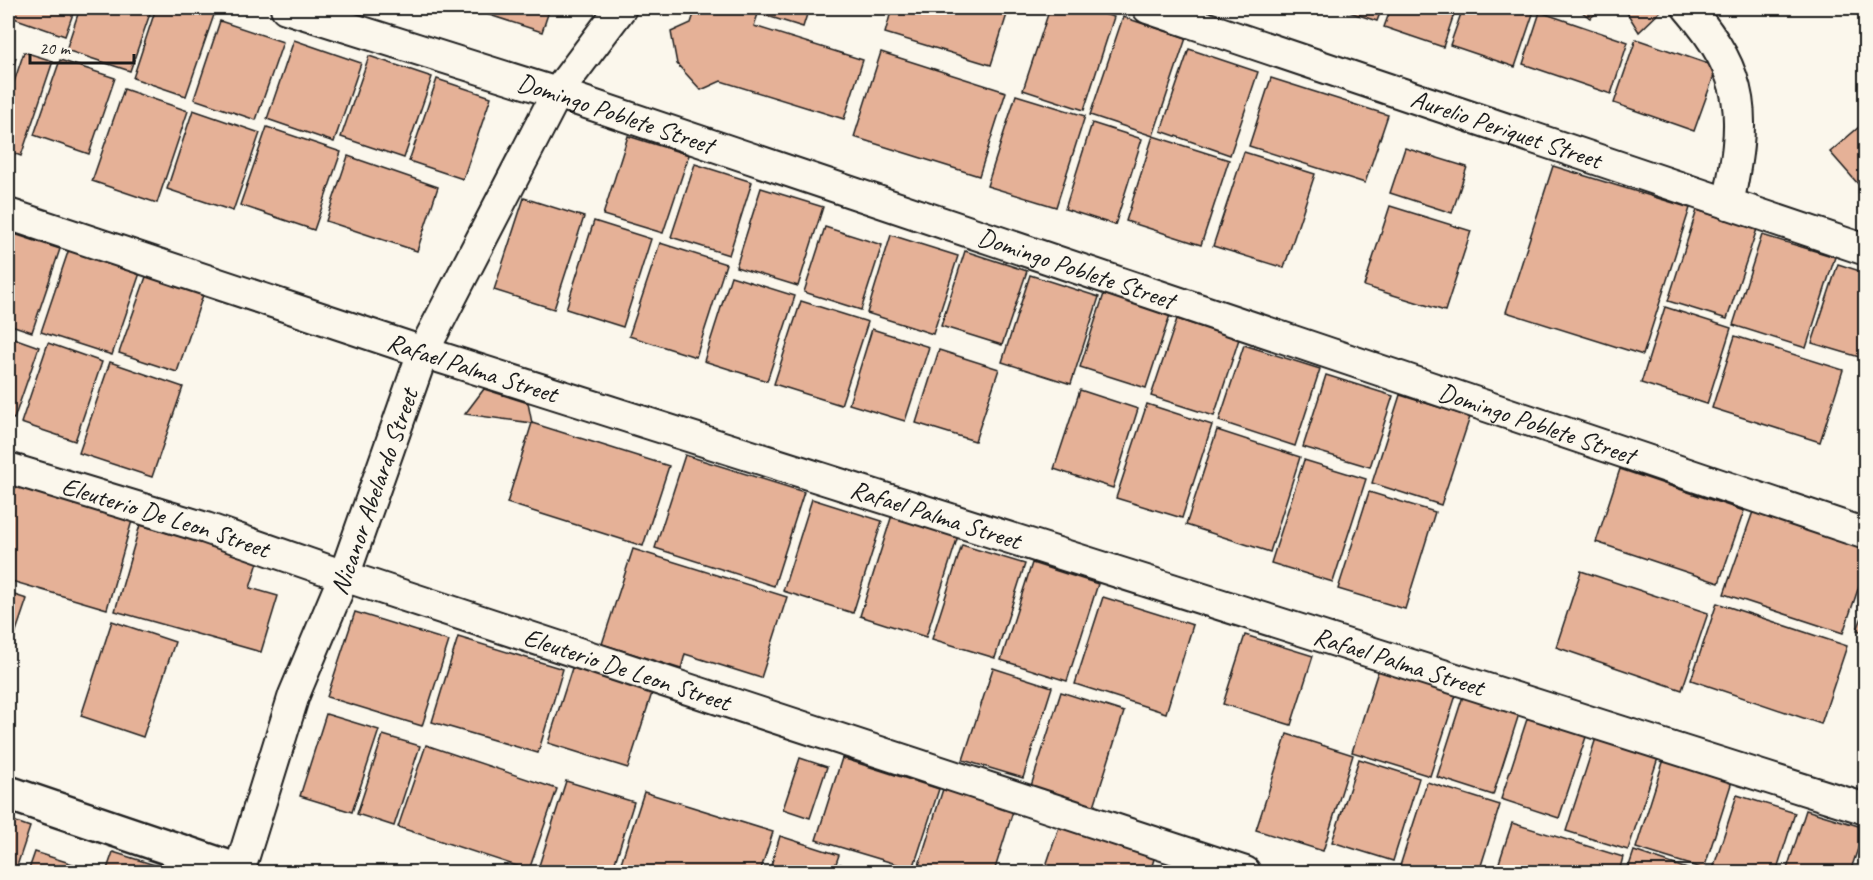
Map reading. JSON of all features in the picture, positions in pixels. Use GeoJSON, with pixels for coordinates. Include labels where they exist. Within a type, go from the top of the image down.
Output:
{"type":"FeatureCollection","features":[{"type":"Feature","properties":{"kind":"street","name":"Domingo Poblete Street"},"geometry":{"type":"LineString","coordinates":[[286,8],[557,93],[1866,534]]}},
{"type":"Feature","properties":{"kind":"street","name":"Nicanor Abelardo Street"},"geometry":{"type":"LineString","coordinates":[[240,872],[294,695],[344,576],[423,352],[557,93],[621,8]]}},
{"type":"Feature","properties":{"kind":"street","name":"Aurelio Periquet Street"},"geometry":{"type":"LineString","coordinates":[[1148,8],[1866,250]]}},
{"type":"Feature","properties":{"kind":"street"},"geometry":{"type":"LineString","coordinates":[[1688,8],[1721,51],[1734,84],[1740,114],[1740,147],[1728,204]]}},
{"type":"Feature","properties":{"kind":"street","name":"Rafael Palma Street"},"geometry":{"type":"LineString","coordinates":[[8,214],[423,352],[1866,809]]}},
{"type":"Feature","properties":{"kind":"street","name":"Eleuterio De Leon Street"},"geometry":{"type":"LineString","coordinates":[[8,468],[206,528],[344,576],[1245,873]]}},
{"type":"Feature","properties":{"kind":"street"},"geometry":{"type":"LineString","coordinates":[[8,793],[240,872]]}},
{"type":"Feature","properties":{"kind":"building"},"geometry":{"type":"Polygon","coordinates":[[[8,8],[75,8],[65,36],[8,16],[8,8]]]}},
{"type":"Feature","properties":{"kind":"building"},"geometry":{"type":"Polygon","coordinates":[[[80,8],[152,8],[130,71],[66,50],[80,8]]]}},
{"type":"Feature","properties":{"kind":"building"},"geometry":{"type":"Polygon","coordinates":[[[156,8],[202,8],[215,12],[186,96],[133,78],[156,8]]]}},
{"type":"Feature","properties":{"kind":"building"},"geometry":{"type":"Polygon","coordinates":[[[468,8],[550,8],[542,32],[468,8]]]}},
{"type":"Feature","properties":{"kind":"building"},"geometry":{"type":"Polygon","coordinates":[[[696,8],[760,8],[754,26],[863,60],[844,119],[721,81],[701,90],[677,64],[671,32],[691,23],[696,8]]]}},
{"type":"Feature","properties":{"kind":"building"},"geometry":{"type":"Polygon","coordinates":[[[766,8],[809,8],[803,27],[764,15],[766,8]]]}},
{"type":"Feature","properties":{"kind":"building"},"geometry":{"type":"Polygon","coordinates":[[[892,8],[1009,8],[991,65],[885,33],[892,8]]]}},
{"type":"Feature","properties":{"kind":"building"},"geometry":{"type":"Polygon","coordinates":[[[1050,8],[1083,8],[1114,17],[1084,110],[1023,90],[1050,8]]]}},
{"type":"Feature","properties":{"kind":"building"},"geometry":{"type":"Polygon","coordinates":[[[1337,8],[1382,8],[1377,21],[1337,8]]]}},
{"type":"Feature","properties":{"kind":"building"},"geometry":{"type":"Polygon","coordinates":[[[1391,8],[1456,8],[1443,47],[1384,27],[1391,8]]]}},
{"type":"Feature","properties":{"kind":"building"},"geometry":{"type":"Polygon","coordinates":[[[1463,8],[1535,8],[1515,67],[1450,45],[1463,8]]]}},
{"type":"Feature","properties":{"kind":"building"},"geometry":{"type":"Polygon","coordinates":[[[1577,8],[1603,8],[1590,18],[1577,8]]]}},
{"type":"Feature","properties":{"kind":"building"},"geometry":{"type":"Polygon","coordinates":[[[1624,8],[1664,8],[1639,32],[1624,8]]]}},
{"type":"Feature","properties":{"kind":"building"},"geometry":{"type":"Polygon","coordinates":[[[1540,12],[1628,42],[1611,94],[1523,64],[1540,12]]]}},
{"type":"Feature","properties":{"kind":"building"},"geometry":{"type":"Polygon","coordinates":[[[1123,17],[1186,38],[1153,136],[1090,115],[1123,17]]]}},
{"type":"Feature","properties":{"kind":"building"},"geometry":{"type":"Polygon","coordinates":[[[220,21],[283,42],[256,120],[194,99],[220,21]]]}},
{"type":"Feature","properties":{"kind":"building"},"geometry":{"type":"Polygon","coordinates":[[[1636,39],[1717,67],[1694,131],[1614,103],[1636,39]]]}},
{"type":"Feature","properties":{"kind":"building"},"geometry":{"type":"Polygon","coordinates":[[[294,40],[361,63],[334,142],[267,119],[294,40]]]}},
{"type":"Feature","properties":{"kind":"building"},"geometry":{"type":"Polygon","coordinates":[[[1189,49],[1258,72],[1230,155],[1161,131],[1189,49]]]}},
{"type":"Feature","properties":{"kind":"building"},"geometry":{"type":"Polygon","coordinates":[[[24,52],[53,61],[21,156],[8,151],[8,100],[24,52]]]}},
{"type":"Feature","properties":{"kind":"building"},"geometry":{"type":"Polygon","coordinates":[[[881,52],[1006,92],[979,176],[854,137],[881,52]]]}},
{"type":"Feature","properties":{"kind":"building"},"geometry":{"type":"Polygon","coordinates":[[[8,55],[16,58],[8,82],[8,55]]]}},
{"type":"Feature","properties":{"kind":"building"},"geometry":{"type":"Polygon","coordinates":[[[369,56],[432,77],[404,158],[341,137],[369,56]]]}},
{"type":"Feature","properties":{"kind":"building"},"geometry":{"type":"Polygon","coordinates":[[[60,60],[115,78],[89,154],[34,135],[60,60]]]}},
{"type":"Feature","properties":{"kind":"building"},"geometry":{"type":"Polygon","coordinates":[[[1271,78],[1388,115],[1365,183],[1249,146],[1271,78]]]}},
{"type":"Feature","properties":{"kind":"building"},"geometry":{"type":"Polygon","coordinates":[[[437,79],[491,97],[463,179],[409,161],[437,79]]]}},
{"type":"Feature","properties":{"kind":"building"},"geometry":{"type":"Polygon","coordinates":[[[124,89],[188,111],[157,203],[92,181],[124,89]]]}},
{"type":"Feature","properties":{"kind":"building"},"geometry":{"type":"Polygon","coordinates":[[[1016,95],[1085,116],[1056,207],[987,186],[1016,95]]]}},
{"type":"Feature","properties":{"kind":"building"},"geometry":{"type":"Polygon","coordinates":[[[193,110],[260,133],[233,211],[167,189],[193,110]]]}},
{"type":"Feature","properties":{"kind":"building"},"geometry":{"type":"Polygon","coordinates":[[[1866,121],[1866,193],[1830,152],[1866,121]]]}},
{"type":"Feature","properties":{"kind":"building"},"geometry":{"type":"Polygon","coordinates":[[[1092,123],[1142,139],[1115,225],[1065,209],[1092,123]]]}},
{"type":"Feature","properties":{"kind":"building"},"geometry":{"type":"Polygon","coordinates":[[[267,127],[341,152],[314,230],[240,205],[267,127]]]}},
{"type":"Feature","properties":{"kind":"building"},"geometry":{"type":"Polygon","coordinates":[[[628,136],[689,155],[663,233],[603,215],[628,136]]]}},
{"type":"Feature","properties":{"kind":"building"},"geometry":{"type":"Polygon","coordinates":[[[1153,136],[1229,160],[1201,245],[1126,221],[1153,136]]]}},
{"type":"Feature","properties":{"kind":"building"},"geometry":{"type":"Polygon","coordinates":[[[1405,148],[1467,167],[1452,213],[1390,193],[1405,148]]]}},
{"type":"Feature","properties":{"kind":"building"},"geometry":{"type":"Polygon","coordinates":[[[1244,152],[1315,174],[1284,268],[1213,246],[1244,152]]]}},
{"type":"Feature","properties":{"kind":"building"},"geometry":{"type":"Polygon","coordinates":[[[348,156],[438,187],[417,251],[326,221],[348,156]]]}},
{"type":"Feature","properties":{"kind":"building"},"geometry":{"type":"Polygon","coordinates":[[[695,164],[752,182],[729,255],[671,237],[695,164]]]}},
{"type":"Feature","properties":{"kind":"building"},"geometry":{"type":"Polygon","coordinates":[[[1553,166],[1690,208],[1643,355],[1506,312],[1553,166]]]}},
{"type":"Feature","properties":{"kind":"building"},"geometry":{"type":"Polygon","coordinates":[[[761,188],[823,207],[798,286],[736,267],[761,188]]]}},
{"type":"Feature","properties":{"kind":"building"},"geometry":{"type":"Polygon","coordinates":[[[524,198],[584,217],[554,309],[494,290],[524,198]]]}},
{"type":"Feature","properties":{"kind":"building"},"geometry":{"type":"Polygon","coordinates":[[[1390,206],[1471,231],[1445,311],[1364,286],[1390,206]]]}},
{"type":"Feature","properties":{"kind":"building"},"geometry":{"type":"Polygon","coordinates":[[[1697,210],[1757,229],[1727,319],[1668,301],[1697,210]]]}},
{"type":"Feature","properties":{"kind":"building"},"geometry":{"type":"Polygon","coordinates":[[[594,221],[651,239],[623,327],[566,309],[594,221]]]}},
{"type":"Feature","properties":{"kind":"building"},"geometry":{"type":"Polygon","coordinates":[[[825,227],[882,245],[861,310],[804,292],[825,227]]]}},
{"type":"Feature","properties":{"kind":"building"},"geometry":{"type":"Polygon","coordinates":[[[8,232],[60,249],[32,332],[8,324],[8,232]]]}},
{"type":"Feature","properties":{"kind":"building"},"geometry":{"type":"Polygon","coordinates":[[[891,235],[958,256],[933,334],[867,313],[891,235]]]}},
{"type":"Feature","properties":{"kind":"building"},"geometry":{"type":"Polygon","coordinates":[[[1762,235],[1835,257],[1806,348],[1733,325],[1762,235]]]}},
{"type":"Feature","properties":{"kind":"building"},"geometry":{"type":"Polygon","coordinates":[[[660,243],[726,264],[696,357],[629,336],[660,243]]]}},
{"type":"Feature","properties":{"kind":"building"},"geometry":{"type":"Polygon","coordinates":[[[69,249],[140,273],[112,355],[41,332],[69,249]]]}},
{"type":"Feature","properties":{"kind":"building"},"geometry":{"type":"Polygon","coordinates":[[[965,251],[1027,271],[1002,345],[941,326],[965,251]]]}},
{"type":"Feature","properties":{"kind":"building"},"geometry":{"type":"Polygon","coordinates":[[[1838,264],[1866,273],[1866,359],[1812,343],[1838,264]]]}},
{"type":"Feature","properties":{"kind":"building"},"geometry":{"type":"Polygon","coordinates":[[[147,274],[204,292],[177,372],[119,353],[147,274]]]}},
{"type":"Feature","properties":{"kind":"building"},"geometry":{"type":"Polygon","coordinates":[[[1030,275],[1099,297],[1071,384],[1002,362],[1030,275]]]}},
{"type":"Feature","properties":{"kind":"building"},"geometry":{"type":"Polygon","coordinates":[[[731,276],[795,296],[767,381],[704,361],[731,276]]]}},
{"type":"Feature","properties":{"kind":"building"},"geometry":{"type":"Polygon","coordinates":[[[1104,294],[1170,315],[1146,388],[1080,367],[1104,294]]]}},
{"type":"Feature","properties":{"kind":"building"},"geometry":{"type":"Polygon","coordinates":[[[801,301],[868,322],[841,405],[774,384],[801,301]]]}},
{"type":"Feature","properties":{"kind":"building"},"geometry":{"type":"Polygon","coordinates":[[[1665,307],[1731,328],[1707,404],[1641,383],[1665,307]]]}},
{"type":"Feature","properties":{"kind":"building"},"geometry":{"type":"Polygon","coordinates":[[[1177,319],[1239,339],[1214,416],[1151,396],[1177,319]]]}},
{"type":"Feature","properties":{"kind":"building"},"geometry":{"type":"Polygon","coordinates":[[[872,329],[929,347],[905,421],[849,404],[872,329]]]}},
{"type":"Feature","properties":{"kind":"building"},"geometry":{"type":"Polygon","coordinates":[[[8,336],[39,347],[14,419],[8,417],[8,336]]]}},
{"type":"Feature","properties":{"kind":"building"},"geometry":{"type":"Polygon","coordinates":[[[1735,336],[1843,370],[1820,442],[1712,408],[1735,336]]]}},
{"type":"Feature","properties":{"kind":"building"},"geometry":{"type":"Polygon","coordinates":[[[48,343],[102,362],[75,441],[21,423],[48,343]]]}},
{"type":"Feature","properties":{"kind":"building"},"geometry":{"type":"Polygon","coordinates":[[[1244,345],[1320,369],[1295,446],[1219,421],[1244,345]]]}},
{"type":"Feature","properties":{"kind":"building"},"geometry":{"type":"Polygon","coordinates":[[[939,350],[999,369],[975,441],[916,423],[939,350]]]}},
{"type":"Feature","properties":{"kind":"building"},"geometry":{"type":"Polygon","coordinates":[[[110,362],[183,387],[152,477],[79,453],[110,362]]]}},
{"type":"Feature","properties":{"kind":"building"},"geometry":{"type":"Polygon","coordinates":[[[1326,375],[1393,396],[1370,467],[1303,447],[1326,375]]]}},
{"type":"Feature","properties":{"kind":"building"},"geometry":{"type":"Polygon","coordinates":[[[484,389],[528,403],[532,423],[465,414],[484,389]]]}},
{"type":"Feature","properties":{"kind":"building"},"geometry":{"type":"Polygon","coordinates":[[[1080,390],[1138,409],[1113,488],[1054,469],[1080,390]]]}},
{"type":"Feature","properties":{"kind":"building"},"geometry":{"type":"Polygon","coordinates":[[[1400,395],[1470,417],[1441,505],[1372,483],[1400,395]]]}},
{"type":"Feature","properties":{"kind":"building"},"geometry":{"type":"Polygon","coordinates":[[[1147,404],[1212,425],[1182,518],[1116,498],[1147,404]]]}},
{"type":"Feature","properties":{"kind":"building"},"geometry":{"type":"Polygon","coordinates":[[[532,423],[669,466],[643,546],[507,503],[532,423]]]}},
{"type":"Feature","properties":{"kind":"building"},"geometry":{"type":"Polygon","coordinates":[[[1217,430],[1300,457],[1270,552],[1186,525],[1217,430]]]}},
{"type":"Feature","properties":{"kind":"building"},"geometry":{"type":"Polygon","coordinates":[[[685,455],[804,492],[774,586],[655,548],[685,455]]]}},
{"type":"Feature","properties":{"kind":"building"},"geometry":{"type":"Polygon","coordinates":[[[1304,460],[1366,479],[1333,582],[1271,563],[1304,460]]]}},
{"type":"Feature","properties":{"kind":"building"},"geometry":{"type":"Polygon","coordinates":[[[1620,469],[1744,511],[1719,583],[1596,542],[1620,469]]]}},
{"type":"Feature","properties":{"kind":"building"},"geometry":{"type":"Polygon","coordinates":[[[8,480],[133,517],[107,609],[8,580],[8,480]]]}},
{"type":"Feature","properties":{"kind":"building"},"geometry":{"type":"Polygon","coordinates":[[[1369,492],[1435,512],[1405,609],[1338,589],[1369,492]]]}},
{"type":"Feature","properties":{"kind":"building"},"geometry":{"type":"Polygon","coordinates":[[[812,499],[882,521],[853,613],[783,591],[812,499]]]}},
{"type":"Feature","properties":{"kind":"building"},"geometry":{"type":"Polygon","coordinates":[[[1756,503],[1866,540],[1866,566],[1843,633],[1724,594],[1756,503]]]}},
{"type":"Feature","properties":{"kind":"building"},"geometry":{"type":"Polygon","coordinates":[[[892,515],[958,536],[926,637],[860,616],[892,515]]]}},
{"type":"Feature","properties":{"kind":"building"},"geometry":{"type":"Polygon","coordinates":[[[140,525],[259,559],[250,588],[278,596],[261,652],[115,611],[140,525]]]}},
{"type":"Feature","properties":{"kind":"building"},"geometry":{"type":"Polygon","coordinates":[[[962,545],[1025,564],[995,658],[932,639],[962,545]]]}},
{"type":"Feature","properties":{"kind":"building"},"geometry":{"type":"Polygon","coordinates":[[[633,549],[787,597],[761,678],[685,654],[681,669],[602,644],[633,549]]]}},
{"type":"Feature","properties":{"kind":"building"},"geometry":{"type":"Polygon","coordinates":[[[1032,563],[1098,584],[1067,681],[1001,660],[1032,563]]]}},
{"type":"Feature","properties":{"kind":"building"},"geometry":{"type":"Polygon","coordinates":[[[1581,571],[1708,613],[1682,690],[1556,647],[1581,571]]]}},
{"type":"Feature","properties":{"kind":"building"},"geometry":{"type":"Polygon","coordinates":[[[8,593],[27,599],[8,655],[8,593]]]}},
{"type":"Feature","properties":{"kind":"building"},"geometry":{"type":"Polygon","coordinates":[[[1103,597],[1193,625],[1166,713],[1075,684],[1103,597]]]}},
{"type":"Feature","properties":{"kind":"building"},"geometry":{"type":"Polygon","coordinates":[[[1717,603],[1847,646],[1821,724],[1691,680],[1717,603]]]}},
{"type":"Feature","properties":{"kind":"building"},"geometry":{"type":"Polygon","coordinates":[[[1866,607],[1866,633],[1857,630],[1866,607]]]}},
{"type":"Feature","properties":{"kind":"building"},"geometry":{"type":"Polygon","coordinates":[[[355,612],[449,641],[422,726],[327,697],[355,612]]]}},
{"type":"Feature","properties":{"kind":"building"},"geometry":{"type":"Polygon","coordinates":[[[112,621],[175,642],[143,737],[81,716],[112,621]]]}},
{"type":"Feature","properties":{"kind":"building"},"geometry":{"type":"Polygon","coordinates":[[[1245,635],[1313,656],[1291,725],[1223,704],[1245,635]]]}},
{"type":"Feature","properties":{"kind":"building"},"geometry":{"type":"Polygon","coordinates":[[[458,637],[563,669],[538,753],[432,722],[458,637]]]}},
{"type":"Feature","properties":{"kind":"building"},"geometry":{"type":"Polygon","coordinates":[[[573,665],[653,690],[628,768],[548,743],[573,665]]]}},
{"type":"Feature","properties":{"kind":"building"},"geometry":{"type":"Polygon","coordinates":[[[1380,665],[1458,689],[1430,776],[1352,752],[1380,665]]]}},
{"type":"Feature","properties":{"kind":"building"},"geometry":{"type":"Polygon","coordinates":[[[993,668],[1052,687],[1023,778],[963,760],[993,668]]]}},
{"type":"Feature","properties":{"kind":"building"},"geometry":{"type":"Polygon","coordinates":[[[1061,692],[1124,712],[1094,806],[1031,786],[1061,692]]]}},
{"type":"Feature","properties":{"kind":"building"},"geometry":{"type":"Polygon","coordinates":[[[1464,693],[1520,711],[1493,795],[1437,777],[1464,693]]]}},
{"type":"Feature","properties":{"kind":"building"},"geometry":{"type":"Polygon","coordinates":[[[1529,713],[1588,731],[1559,818],[1501,799],[1529,713]]]}},
{"type":"Feature","properties":{"kind":"building"},"geometry":{"type":"Polygon","coordinates":[[[326,714],[379,730],[352,812],[300,796],[326,714]]]}},
{"type":"Feature","properties":{"kind":"building"},"geometry":{"type":"Polygon","coordinates":[[[1287,734],[1353,755],[1323,851],[1256,830],[1287,734]]]}},
{"type":"Feature","properties":{"kind":"building"},"geometry":{"type":"Polygon","coordinates":[[[383,735],[420,746],[394,826],[357,814],[383,735]]]}},
{"type":"Feature","properties":{"kind":"building"},"geometry":{"type":"Polygon","coordinates":[[[1596,738],[1658,758],[1628,850],[1566,831],[1596,738]]]}},
{"type":"Feature","properties":{"kind":"building"},"geometry":{"type":"Polygon","coordinates":[[[426,745],[557,789],[529,870],[398,827],[426,745]]]}},
{"type":"Feature","properties":{"kind":"building"},"geometry":{"type":"Polygon","coordinates":[[[1665,756],[1733,778],[1704,869],[1636,848],[1665,756]]]}},
{"type":"Feature","properties":{"kind":"building"},"geometry":{"type":"Polygon","coordinates":[[[800,758],[827,767],[810,818],[783,809],[800,758]]]}},
{"type":"Feature","properties":{"kind":"building"},"geometry":{"type":"Polygon","coordinates":[[[842,758],[939,789],[913,869],[816,840],[842,758]]]}},
{"type":"Feature","properties":{"kind":"building"},"geometry":{"type":"Polygon","coordinates":[[[1359,759],[1419,778],[1393,861],[1332,842],[1359,759]]]}},
{"type":"Feature","properties":{"kind":"building"},"geometry":{"type":"Polygon","coordinates":[[[566,781],[634,802],[612,872],[537,872],[566,781]]]}},
{"type":"Feature","properties":{"kind":"building"},"geometry":{"type":"Polygon","coordinates":[[[1427,782],[1500,805],[1479,872],[1398,872],[1427,782]]]}},
{"type":"Feature","properties":{"kind":"building"},"geometry":{"type":"Polygon","coordinates":[[[943,789],[1013,811],[994,872],[945,872],[919,865],[943,789]]]}},
{"type":"Feature","properties":{"kind":"building"},"geometry":{"type":"Polygon","coordinates":[[[644,792],[773,832],[760,872],[618,872],[644,792]]]}},
{"type":"Feature","properties":{"kind":"building"},"geometry":{"type":"Polygon","coordinates":[[[1737,795],[1795,813],[1776,872],[1712,872],[1737,795]]]}},
{"type":"Feature","properties":{"kind":"building"},"geometry":{"type":"Polygon","coordinates":[[[1806,810],[1865,828],[1850,872],[1786,872],[1806,810]]]}},
{"type":"Feature","properties":{"kind":"building"},"geometry":{"type":"Polygon","coordinates":[[[8,819],[30,827],[15,872],[8,872],[8,819]]]}},
{"type":"Feature","properties":{"kind":"building"},"geometry":{"type":"Polygon","coordinates":[[[1512,823],[1623,857],[1619,872],[1496,872],[1512,823]]]}},
{"type":"Feature","properties":{"kind":"building"},"geometry":{"type":"Polygon","coordinates":[[[1059,827],[1155,856],[1150,872],[1044,872],[1059,827]]]}},
{"type":"Feature","properties":{"kind":"building"},"geometry":{"type":"Polygon","coordinates":[[[780,836],[839,855],[833,872],[769,872],[780,836]]]}},
{"type":"Feature","properties":{"kind":"building"},"geometry":{"type":"Polygon","coordinates":[[[1634,851],[1696,872],[1627,872],[1634,851]]]}},
{"type":"Feature","properties":{"kind":"building"},"geometry":{"type":"Polygon","coordinates":[[[35,852],[98,872],[28,872],[35,852]]]}},
{"type":"Feature","properties":{"kind":"building"},"geometry":{"type":"Polygon","coordinates":[[[113,852],[177,872],[106,872],[113,852]]]}},
{"type":"Feature","properties":{"kind":"building"},"geometry":{"type":"Polygon","coordinates":[[[1866,853],[1866,872],[1859,872],[1866,853]]]}},
{"type":"Feature","properties":{"kind":"building"},"geometry":{"type":"Polygon","coordinates":[[[840,864],[866,872],[838,872],[840,864]]]}}]}
